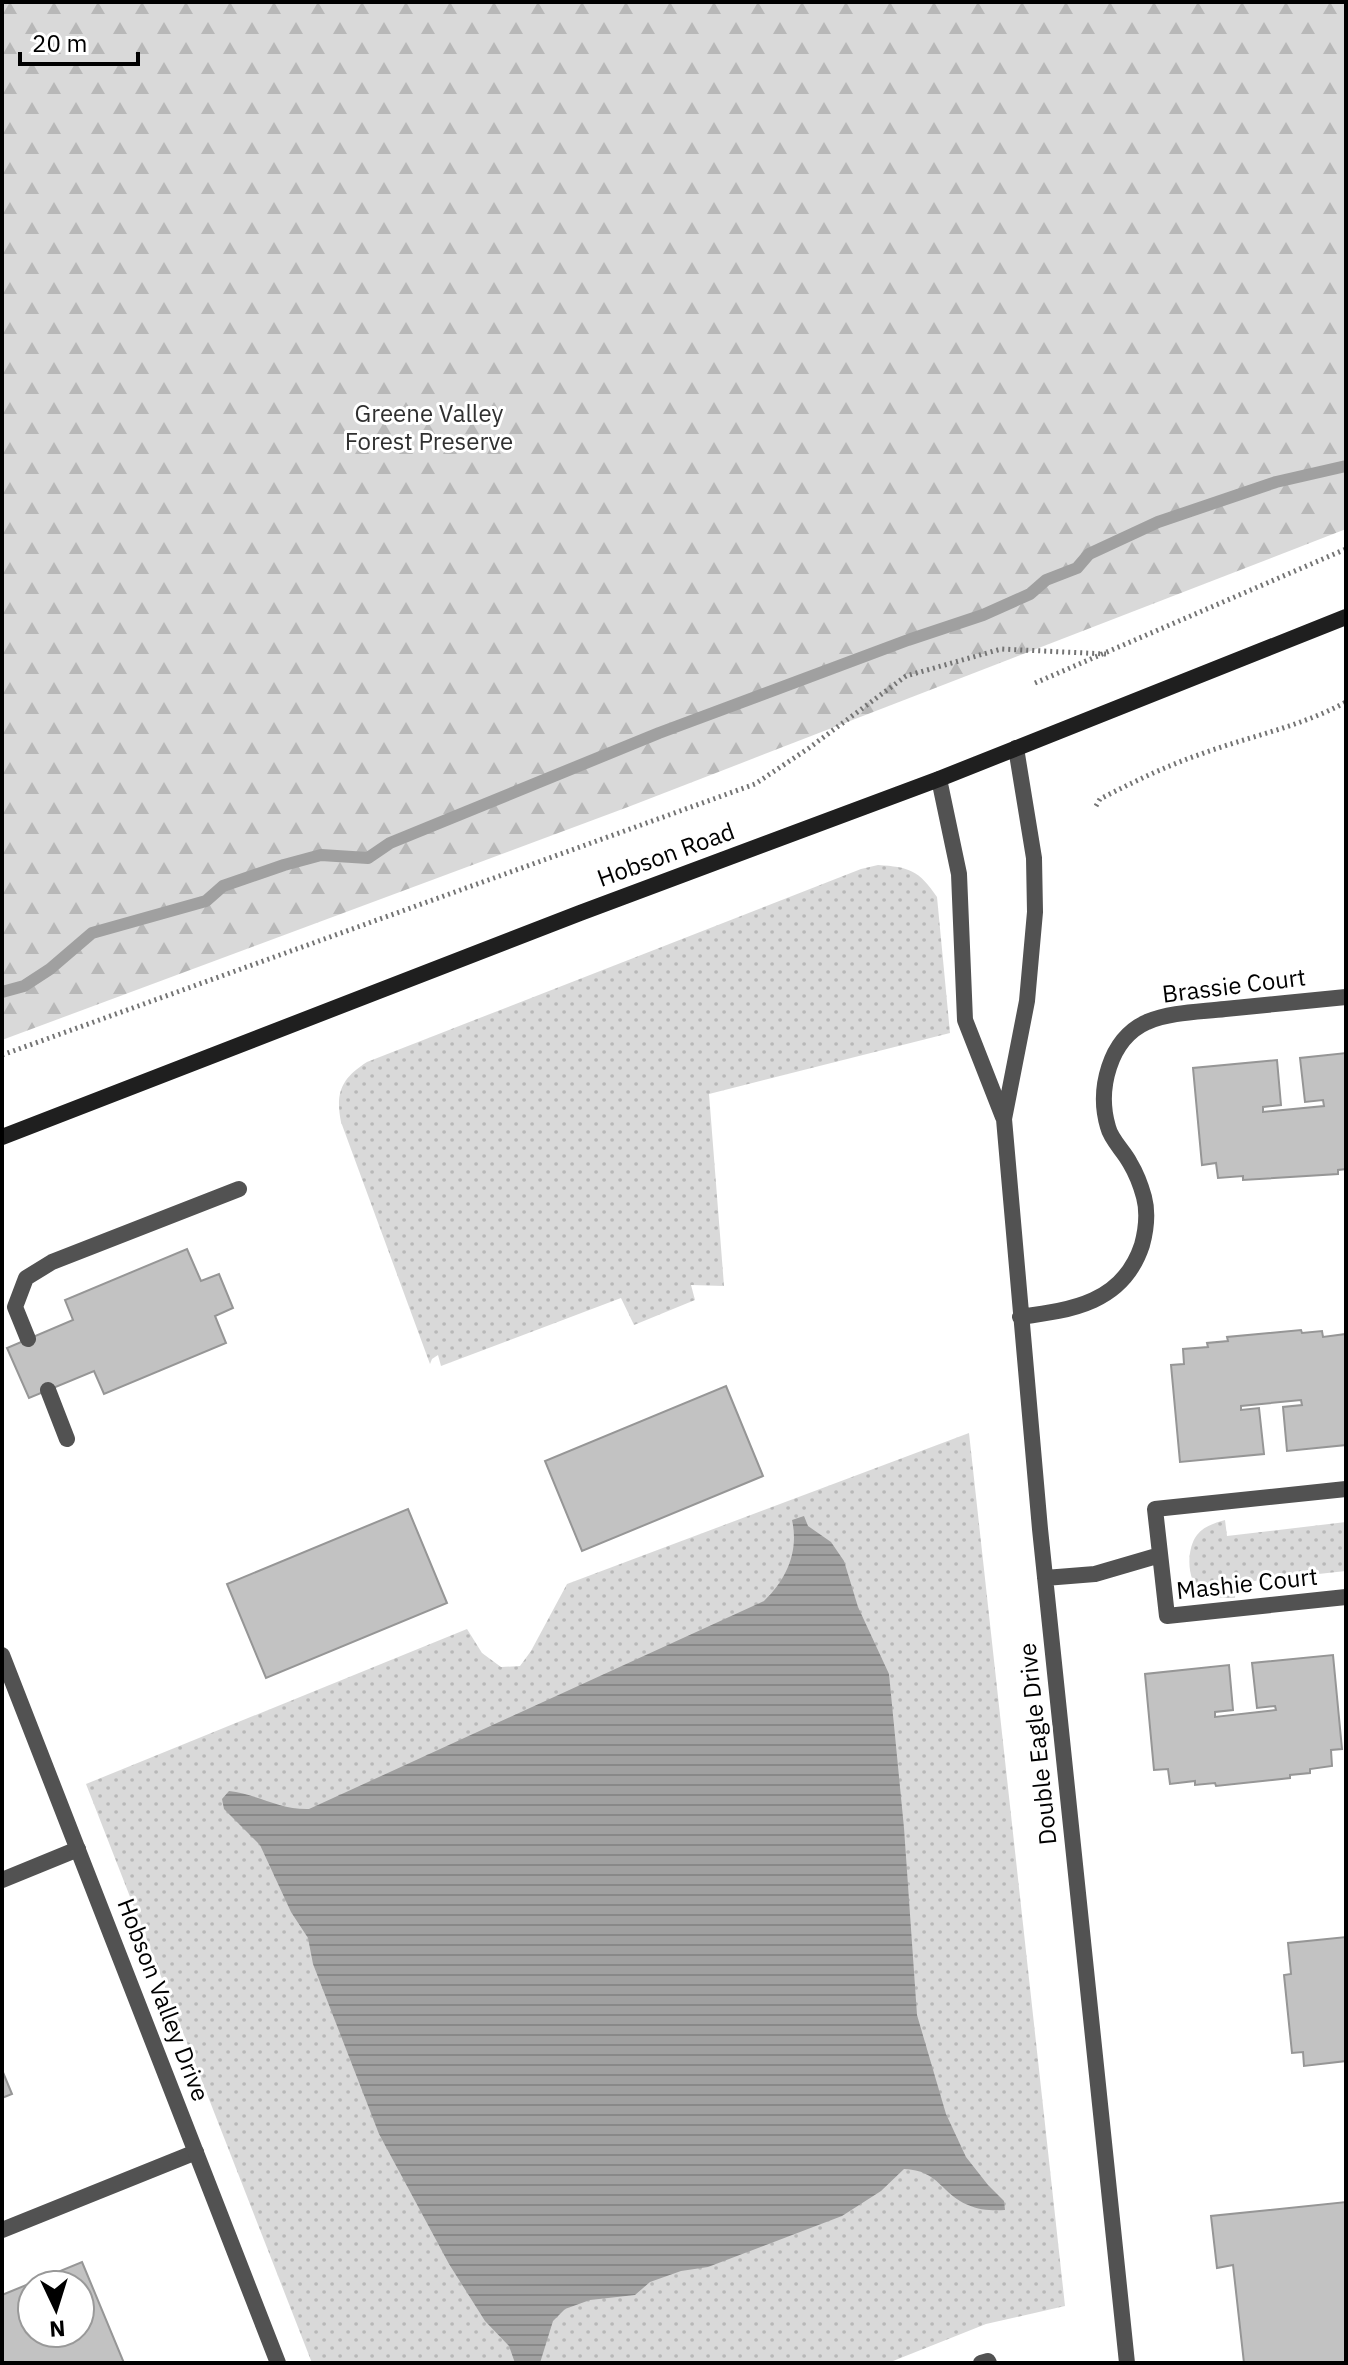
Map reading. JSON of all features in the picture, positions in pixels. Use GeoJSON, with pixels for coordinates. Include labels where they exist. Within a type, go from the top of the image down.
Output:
{"type":"FeatureCollection","features":[{"type":"Feature","properties":{"kind":"main road","name":"Hobson Road"},"geometry":{"type":"LineString","coordinates":[[2,1137],[565,919],[939,779],[1346,617]]}},
{"type":"Feature","properties":{"kind":"street","name":"Double Eagle Drive"},"geometry":{"type":"LineString","coordinates":[[1016,748],[1034,858],[1035,912],[1027,1001],[1004,1119],[1045,1578],[1127,2363]]}},
{"type":"Feature","properties":{"kind":"street","name":"Double Eagle Drive"},"geometry":{"type":"LineString","coordinates":[[939,779],[959,874],[965,1020],[1004,1119]]}},
{"type":"Feature","properties":{"kind":"street","name":"Brassie Court"},"geometry":{"type":"LineString","coordinates":[[1020,1317],[1067,1311],[1094,1301],[1119,1285],[1137,1260],[1146,1231],[1145,1200],[1131,1164],[1108,1130],[1102,1101],[1108,1070],[1120,1042],[1145,1023],[1174,1014],[1346,997]]}},
{"type":"Feature","properties":{"kind":"street"},"geometry":{"type":"LineString","coordinates":[[28,1339],[15,1307],[26,1278],[52,1262],[239,1189]]}},
{"type":"Feature","properties":{"kind":"street"},"geometry":{"type":"LineString","coordinates":[[48,1390],[67,1439]]}},
{"type":"Feature","properties":{"kind":"street","name":"Mashie Court"},"geometry":{"type":"LineString","coordinates":[[1346,1489],[1155,1509],[1167,1616],[1346,1597]]}},
{"type":"Feature","properties":{"kind":"street","name":"Mashie Court"},"geometry":{"type":"LineString","coordinates":[[1045,1578],[1095,1574],[1160,1555]]}},
{"type":"Feature","properties":{"kind":"street","name":"Hobson Valley Drive"},"geometry":{"type":"LineString","coordinates":[[2,1655],[278,2363]]}},
{"type":"Feature","properties":{"kind":"street"},"geometry":{"type":"LineString","coordinates":[[2,1880],[78,1849]]}},
{"type":"Feature","properties":{"kind":"street"},"geometry":{"type":"LineString","coordinates":[[2,2230],[196,2152]]}},
{"type":"Feature","properties":{"kind":"street"},"geometry":{"type":"LineString","coordinates":[[981,2363],[989,2363]]}},
{"type":"Feature","properties":{"kind":"path"},"geometry":{"type":"LineString","coordinates":[[1035,683],[1346,549]]}},
{"type":"Feature","properties":{"kind":"path"},"geometry":{"type":"LineString","coordinates":[[2,1055],[755,784],[906,676],[1001,649],[1106,654]]}},
{"type":"Feature","properties":{"kind":"path"},"geometry":{"type":"LineString","coordinates":[[1096,806],[1100,799],[1146,776],[1200,754],[1321,716],[1346,702]]}},
{"type":"Feature","properties":{"kind":"green space","name":"Greene Valley Forest Preserve"},"geometry":{"type":"Polygon","coordinates":[[[2,2],[1346,2],[1346,529],[628,807],[2,1040],[2,2]]]}},
{"type":"Feature","properties":{"kind":"green space"},"geometry":{"type":"Polygon","coordinates":[[[878,865],[912,872],[925,881],[937,897],[950,1033],[709,1094],[724,1286],[691,1285],[695,1300],[634,1325],[621,1298],[441,1366],[438,1355],[430,1364],[341,1122],[339,1102],[346,1080],[367,1062],[878,865]]]}},
{"type":"Feature","properties":{"kind":"green space"},"geometry":{"type":"Polygon","coordinates":[[[969,1433],[1065,2306],[986,2324],[888,2363],[312,2363],[86,1784],[467,1629],[482,1653],[501,1667],[520,1666],[567,1584],[969,1433]]]}},
{"type":"Feature","properties":{"kind":"green space"},"geometry":{"type":"Polygon","coordinates":[[[1225,1520],[1227,1536],[1346,1522],[1346,1571],[1236,1583],[1235,1598],[1207,1595],[1193,1582],[1191,1549],[1193,1541],[1203,1529],[1225,1520]]]}},
{"type":"Feature","properties":{"kind":"shaded area"},"geometry":{"type":"Polygon","coordinates":[[[804,1516],[808,1526],[831,1542],[844,1561],[858,1607],[889,1674],[917,2015],[946,2114],[966,2157],[1004,2201],[1005,2210],[986,2210],[968,2205],[933,2178],[916,2170],[904,2169],[881,2191],[842,2216],[708,2267],[681,2271],[650,2282],[635,2295],[590,2300],[565,2309],[553,2321],[540,2363],[515,2363],[509,2346],[485,2321],[449,2264],[379,2134],[313,1964],[308,1938],[291,1912],[260,1845],[224,1809],[222,1799],[229,1791],[288,1807],[309,1809],[764,1601],[789,1564],[794,1543],[792,1520],[804,1516]]]}},
{"type":"Feature","properties":{"kind":"building"},"geometry":{"type":"Polygon","coordinates":[[[1346,1053],[1346,1169],[1338,1170],[1338,1174],[1243,1180],[1243,1176],[1218,1178],[1216,1163],[1202,1165],[1193,1068],[1277,1060],[1281,1105],[1263,1107],[1263,1112],[1324,1106],[1323,1100],[1305,1102],[1300,1058],[1346,1053]]]}},
{"type":"Feature","properties":{"kind":"building"},"geometry":{"type":"Polygon","coordinates":[[[187,1249],[201,1281],[219,1274],[233,1308],[215,1316],[226,1343],[104,1394],[94,1371],[29,1398],[7,1348],[73,1320],[65,1300],[187,1249]]]}},
{"type":"Feature","properties":{"kind":"building"},"geometry":{"type":"Polygon","coordinates":[[[1301,1330],[1302,1333],[1322,1331],[1323,1337],[1346,1334],[1346,1445],[1287,1451],[1283,1407],[1302,1405],[1301,1400],[1241,1406],[1241,1410],[1259,1408],[1264,1454],[1180,1462],[1171,1365],[1184,1364],[1183,1349],[1208,1347],[1207,1343],[1228,1341],[1227,1337],[1301,1330]]]}},
{"type":"Feature","properties":{"kind":"building"},"geometry":{"type":"Polygon","coordinates":[[[726,1386],[763,1476],[582,1551],[545,1461],[726,1386]]]}},
{"type":"Feature","properties":{"kind":"building"},"geometry":{"type":"Polygon","coordinates":[[[408,1509],[447,1603],[266,1678],[227,1584],[408,1509]]]}},
{"type":"Feature","properties":{"kind":"building"},"geometry":{"type":"Polygon","coordinates":[[[1333,1655],[1342,1749],[1331,1750],[1332,1766],[1310,1769],[1310,1773],[1290,1775],[1290,1778],[1216,1786],[1215,1783],[1195,1785],[1195,1781],[1170,1784],[1168,1769],[1154,1770],[1145,1674],[1229,1665],[1233,1710],[1215,1712],[1215,1717],[1276,1710],[1275,1706],[1257,1708],[1252,1663],[1333,1655]]]}},
{"type":"Feature","properties":{"kind":"building"},"geometry":{"type":"Polygon","coordinates":[[[1346,1937],[1346,2061],[1304,2066],[1303,2052],[1292,2053],[1284,1975],[1291,1974],[1288,1943],[1346,1937]]]}},
{"type":"Feature","properties":{"kind":"building"},"geometry":{"type":"Polygon","coordinates":[[[2,2070],[12,2094],[2,2098],[2,2070]]]}},
{"type":"Feature","properties":{"kind":"building"},"geometry":{"type":"Polygon","coordinates":[[[1346,2202],[1346,2363],[1244,2363],[1233,2265],[1217,2268],[1211,2216],[1346,2202]]]}},
{"type":"Feature","properties":{"kind":"building"},"geometry":{"type":"Polygon","coordinates":[[[82,2262],[85,2269],[65,2269],[82,2262]]]}},
{"type":"Feature","properties":{"kind":"building"},"geometry":{"type":"Polygon","coordinates":[[[16,2289],[16,2349],[96,2349],[96,2296],[124,2363],[2,2363],[2,2295],[16,2289]]]}},
{"type":"Feature","properties":{"kind":"waterway"},"geometry":{"type":"LineString","coordinates":[[2,992],[24,986],[50,969],[92,933],[206,901],[223,886],[284,865],[321,855],[368,858],[390,843],[659,733],[983,615],[1030,594],[1046,580],[1077,568],[1089,554],[1158,522],[1276,482],[1346,466]]}}]}
